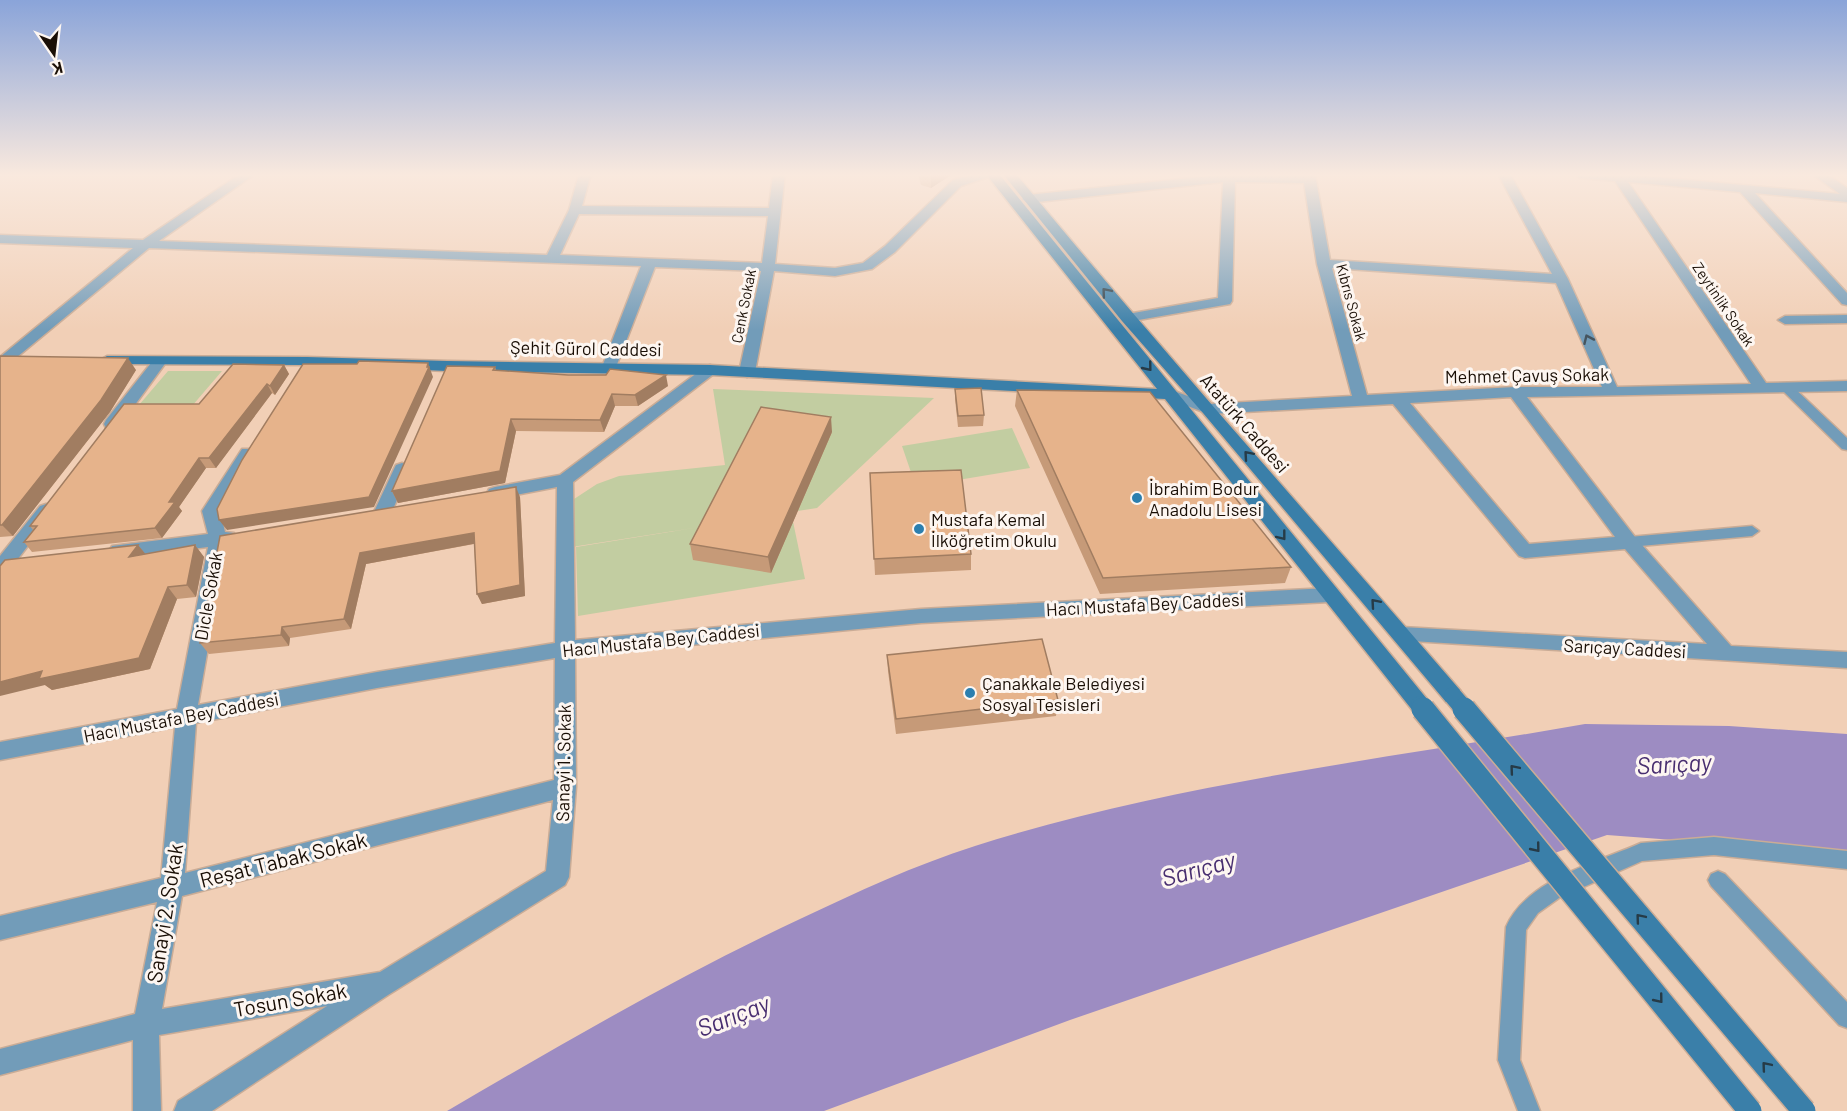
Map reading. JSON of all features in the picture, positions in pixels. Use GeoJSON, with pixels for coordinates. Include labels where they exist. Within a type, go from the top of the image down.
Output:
{"type":"FeatureCollection","features":[{"type":"Feature","properties":{"kind":"main road","name":"Atatürk Caddesi"},"geometry":{"type":"LineString","coordinates":[[1034,226],[1171,394],[1329,595],[1750,1111]]}},
{"type":"Feature","properties":{"kind":"main road","name":"Atatürk Caddesi"},"geometry":{"type":"LineString","coordinates":[[1050,226],[1127,318],[1209,409],[1402,635],[1804,1111]]}},
{"type":"Feature","properties":{"kind":"main road"},"geometry":{"type":"LineString","coordinates":[[2,361],[29,359]]}},
{"type":"Feature","properties":{"kind":"main road","name":"Şehit Gürol Caddesi"},"geometry":{"type":"LineString","coordinates":[[88,360],[308,361],[447,366],[710,370],[1171,394]]}},
{"type":"Feature","properties":{"kind":"street"},"geometry":{"type":"LineString","coordinates":[[2,361],[146,244],[173,226]]}},
{"type":"Feature","properties":{"kind":"street"},"geometry":{"type":"LineString","coordinates":[[551,260],[567,226]]}},
{"type":"Feature","properties":{"kind":"street","name":"Cenk Sokak"},"geometry":{"type":"LineString","coordinates":[[747,372],[768,267],[772,226]]}},
{"type":"Feature","properties":{"kind":"street"},"geometry":{"type":"LineString","coordinates":[[0,239],[768,267],[835,272],[867,266],[890,249],[914,226]]}},
{"type":"Feature","properties":{"kind":"street"},"geometry":{"type":"LineString","coordinates":[[1127,318],[1225,301],[1227,226]]}},
{"type":"Feature","properties":{"kind":"street","name":"Kıbrıs Sokak"},"geometry":{"type":"LineString","coordinates":[[1317,226],[1324,264],[1361,401]]}},
{"type":"Feature","properties":{"kind":"street"},"geometry":{"type":"LineString","coordinates":[[1532,226],[1561,279],[1612,393]]}},
{"type":"Feature","properties":{"kind":"street","name":"Zeytinlik Sokak"},"geometry":{"type":"LineString","coordinates":[[1652,226],[1761,388]]}},
{"type":"Feature","properties":{"kind":"street"},"geometry":{"type":"LineString","coordinates":[[1778,226],[1847,301]]}},
{"type":"Feature","properties":{"kind":"street"},"geometry":{"type":"LineString","coordinates":[[609,367],[649,264]]}},
{"type":"Feature","properties":{"kind":"street"},"geometry":{"type":"LineString","coordinates":[[1324,264],[1561,279]]}},
{"type":"Feature","properties":{"kind":"street"},"geometry":{"type":"LineString","coordinates":[[1785,320],[1847,319]]}},
{"type":"Feature","properties":{"kind":"street"},"geometry":{"type":"LineString","coordinates":[[104,435],[160,361]]}},
{"type":"Feature","properties":{"kind":"street"},"geometry":{"type":"LineString","coordinates":[[294,381],[308,361]]}},
{"type":"Feature","properties":{"kind":"street"},"geometry":{"type":"LineString","coordinates":[[438,387],[447,366]]}},
{"type":"Feature","properties":{"kind":"street"},"geometry":{"type":"LineString","coordinates":[[473,497],[565,480],[710,370]]}},
{"type":"Feature","properties":{"kind":"street","name":"Mehmet Çavuş Sokak"},"geometry":{"type":"LineString","coordinates":[[1209,409],[1515,392],[1612,393],[1847,386]]}},
{"type":"Feature","properties":{"kind":"street"},"geometry":{"type":"LineString","coordinates":[[1515,392],[1629,542],[1727,654]]}},
{"type":"Feature","properties":{"kind":"street"},"geometry":{"type":"LineString","coordinates":[[1171,394],[1209,409]]}},
{"type":"Feature","properties":{"kind":"street"},"geometry":{"type":"LineString","coordinates":[[1398,399],[1525,551],[1629,542]]}},
{"type":"Feature","properties":{"kind":"street","name":"Dicle Sokak"},"geometry":{"type":"LineString","coordinates":[[186,716],[218,540],[211,511],[255,441]]}},
{"type":"Feature","properties":{"kind":"street"},"geometry":{"type":"LineString","coordinates":[[405,510],[376,515],[410,450]]}},
{"type":"Feature","properties":{"kind":"street","name":"Sanayi 1. Sokak"},"geometry":{"type":"LineString","coordinates":[[556,878],[565,787],[565,480]]}},
{"type":"Feature","properties":{"kind":"street"},"geometry":{"type":"LineString","coordinates":[[2,563],[54,499]]}},
{"type":"Feature","properties":{"kind":"street"},"geometry":{"type":"LineString","coordinates":[[100,553],[241,536]]}},
{"type":"Feature","properties":{"kind":"street"},"geometry":{"type":"LineString","coordinates":[[2,563],[29,561]]}},
{"type":"Feature","properties":{"kind":"street","name":"Hacı Mustafa Bey Caddesi"},"geometry":{"type":"LineString","coordinates":[[0,751],[377,680],[564,649],[921,615],[1329,595]]}},
{"type":"Feature","properties":{"kind":"street","name":"Sarıçay Caddesi"},"geometry":{"type":"LineString","coordinates":[[1402,635],[1847,660]]}},
{"type":"Feature","properties":{"kind":"street","name":"Sanayi 2. Sokak"},"geometry":{"type":"LineString","coordinates":[[147,1111],[146,1024],[172,887],[186,716]]}},
{"type":"Feature","properties":{"kind":"street","name":"Reşat Tabak Sokak"},"geometry":{"type":"LineString","coordinates":[[0,928],[172,887],[565,787]]}},
{"type":"Feature","properties":{"kind":"street","name":"Tosun Sokak"},"geometry":{"type":"LineString","coordinates":[[0,1062],[146,1024],[384,984],[556,878]]}},
{"type":"Feature","properties":{"kind":"street"},"geometry":{"type":"LineString","coordinates":[[188,1111],[384,984]]}},
{"type":"Feature","properties":{"kind":"lane"},"geometry":{"type":"LineString","coordinates":[[1787,388],[1847,446]]}},
{"type":"Feature","properties":{"kind":"lane"},"geometry":{"type":"LineString","coordinates":[[1629,542],[1752,531]]}},
{"type":"Feature","properties":{"kind":"lane"},"geometry":{"type":"LineString","coordinates":[[1529,1111],[1509,1060],[1516,927],[1531,906],[1552,891],[1641,852],[1714,846],[1847,860]]}},
{"type":"Feature","properties":{"kind":"lane"},"geometry":{"type":"LineString","coordinates":[[1718,880],[1847,1017]]}},
{"type":"Feature","properties":{"kind":"green space"},"geometry":{"type":"Polygon","coordinates":[[[168,371],[222,371],[192,406],[139,405],[168,371]]]}},
{"type":"Feature","properties":{"kind":"green space"},"geometry":{"type":"Polygon","coordinates":[[[713,389],[934,398],[817,508],[791,512],[805,579],[578,616],[576,547],[700,527],[559,549],[571,501],[597,484],[619,476],[725,465],[713,389]]]}},
{"type":"Feature","properties":{"kind":"green space"},"geometry":{"type":"Polygon","coordinates":[[[1012,428],[1030,468],[916,487],[902,446],[1012,428]]]}},
{"type":"Feature","properties":{"kind":"water","name":"Sarıçay"},"geometry":{"type":"Polygon","coordinates":[[[1585,724],[1729,726],[1847,734],[1847,853],[1607,835],[1070,1020],[824,1111],[447,1111],[578,1035],[710,963],[865,889],[953,853],[1050,824],[1201,789],[1585,724]]]}},
{"type":"Feature","properties":{"kind":"building"},"geometry":{"type":"Polygon","coordinates":[[[0,356],[128,358],[101,400],[2,525],[0,525],[0,356]]]}},
{"type":"Feature","properties":{"kind":"building"},"geometry":{"type":"Polygon","coordinates":[[[359,361],[428,363],[427,367],[429,367],[369,497],[219,520],[217,509],[242,460],[303,364],[357,364],[359,361]]]}},
{"type":"Feature","properties":{"kind":"building"},"geometry":{"type":"Polygon","coordinates":[[[233,364],[284,365],[270,386],[267,384],[209,458],[199,458],[169,502],[175,502],[155,528],[24,542],[37,526],[30,526],[124,404],[199,404],[233,364]]]}},
{"type":"Feature","properties":{"kind":"building"},"geometry":{"type":"Polygon","coordinates":[[[447,366],[495,367],[493,370],[568,375],[606,375],[610,369],[666,375],[635,395],[612,394],[600,420],[511,419],[500,471],[392,491],[447,366]]]}},
{"type":"Feature","properties":{"kind":"building"},"geometry":{"type":"Polygon","coordinates":[[[981,388],[984,415],[958,416],[955,389],[981,388]]]}},
{"type":"Feature","properties":{"kind":"building","name":"İbrahim Bodur Anadolu Lisesi"},"geometry":{"type":"Polygon","coordinates":[[[1017,390],[1150,392],[1291,567],[1103,578],[1017,390]]]}},
{"type":"Feature","properties":{"kind":"building"},"geometry":{"type":"Polygon","coordinates":[[[761,407],[831,417],[768,557],[690,544],[761,407]]]}},
{"type":"Feature","properties":{"kind":"building","name":"Mustafa Kemal İlköğretim Okulu"},"geometry":{"type":"Polygon","coordinates":[[[961,470],[971,554],[874,559],[870,473],[961,470]]]}},
{"type":"Feature","properties":{"kind":"building"},"geometry":{"type":"Polygon","coordinates":[[[516,487],[520,585],[477,594],[474,533],[360,553],[344,619],[282,627],[281,635],[200,643],[220,536],[516,487]]]}},
{"type":"Feature","properties":{"kind":"building"},"geometry":{"type":"Polygon","coordinates":[[[138,545],[129,557],[195,545],[187,585],[168,587],[139,658],[39,679],[42,671],[0,682],[0,566],[5,560],[138,545]]]}},
{"type":"Feature","properties":{"kind":"building","name":"Çanakkale Belediyesi Sosyal Tesisleri"},"geometry":{"type":"Polygon","coordinates":[[[1042,639],[1058,700],[896,719],[887,655],[1042,639]]]}},
{"type":"Feature","properties":{"kind":"place","name":"İbrahim Bodur Anadolu Lisesi"},"geometry":{"type":"Point","coordinates":[1137,498]}},
{"type":"Feature","properties":{"kind":"place","name":"Mustafa Kemal İlköğretim Okulu"},"geometry":{"type":"Point","coordinates":[919,529]}},
{"type":"Feature","properties":{"kind":"place","name":"Çanakkale Belediyesi Sosyal Tesisleri"},"geometry":{"type":"Point","coordinates":[970,693]}}]}
